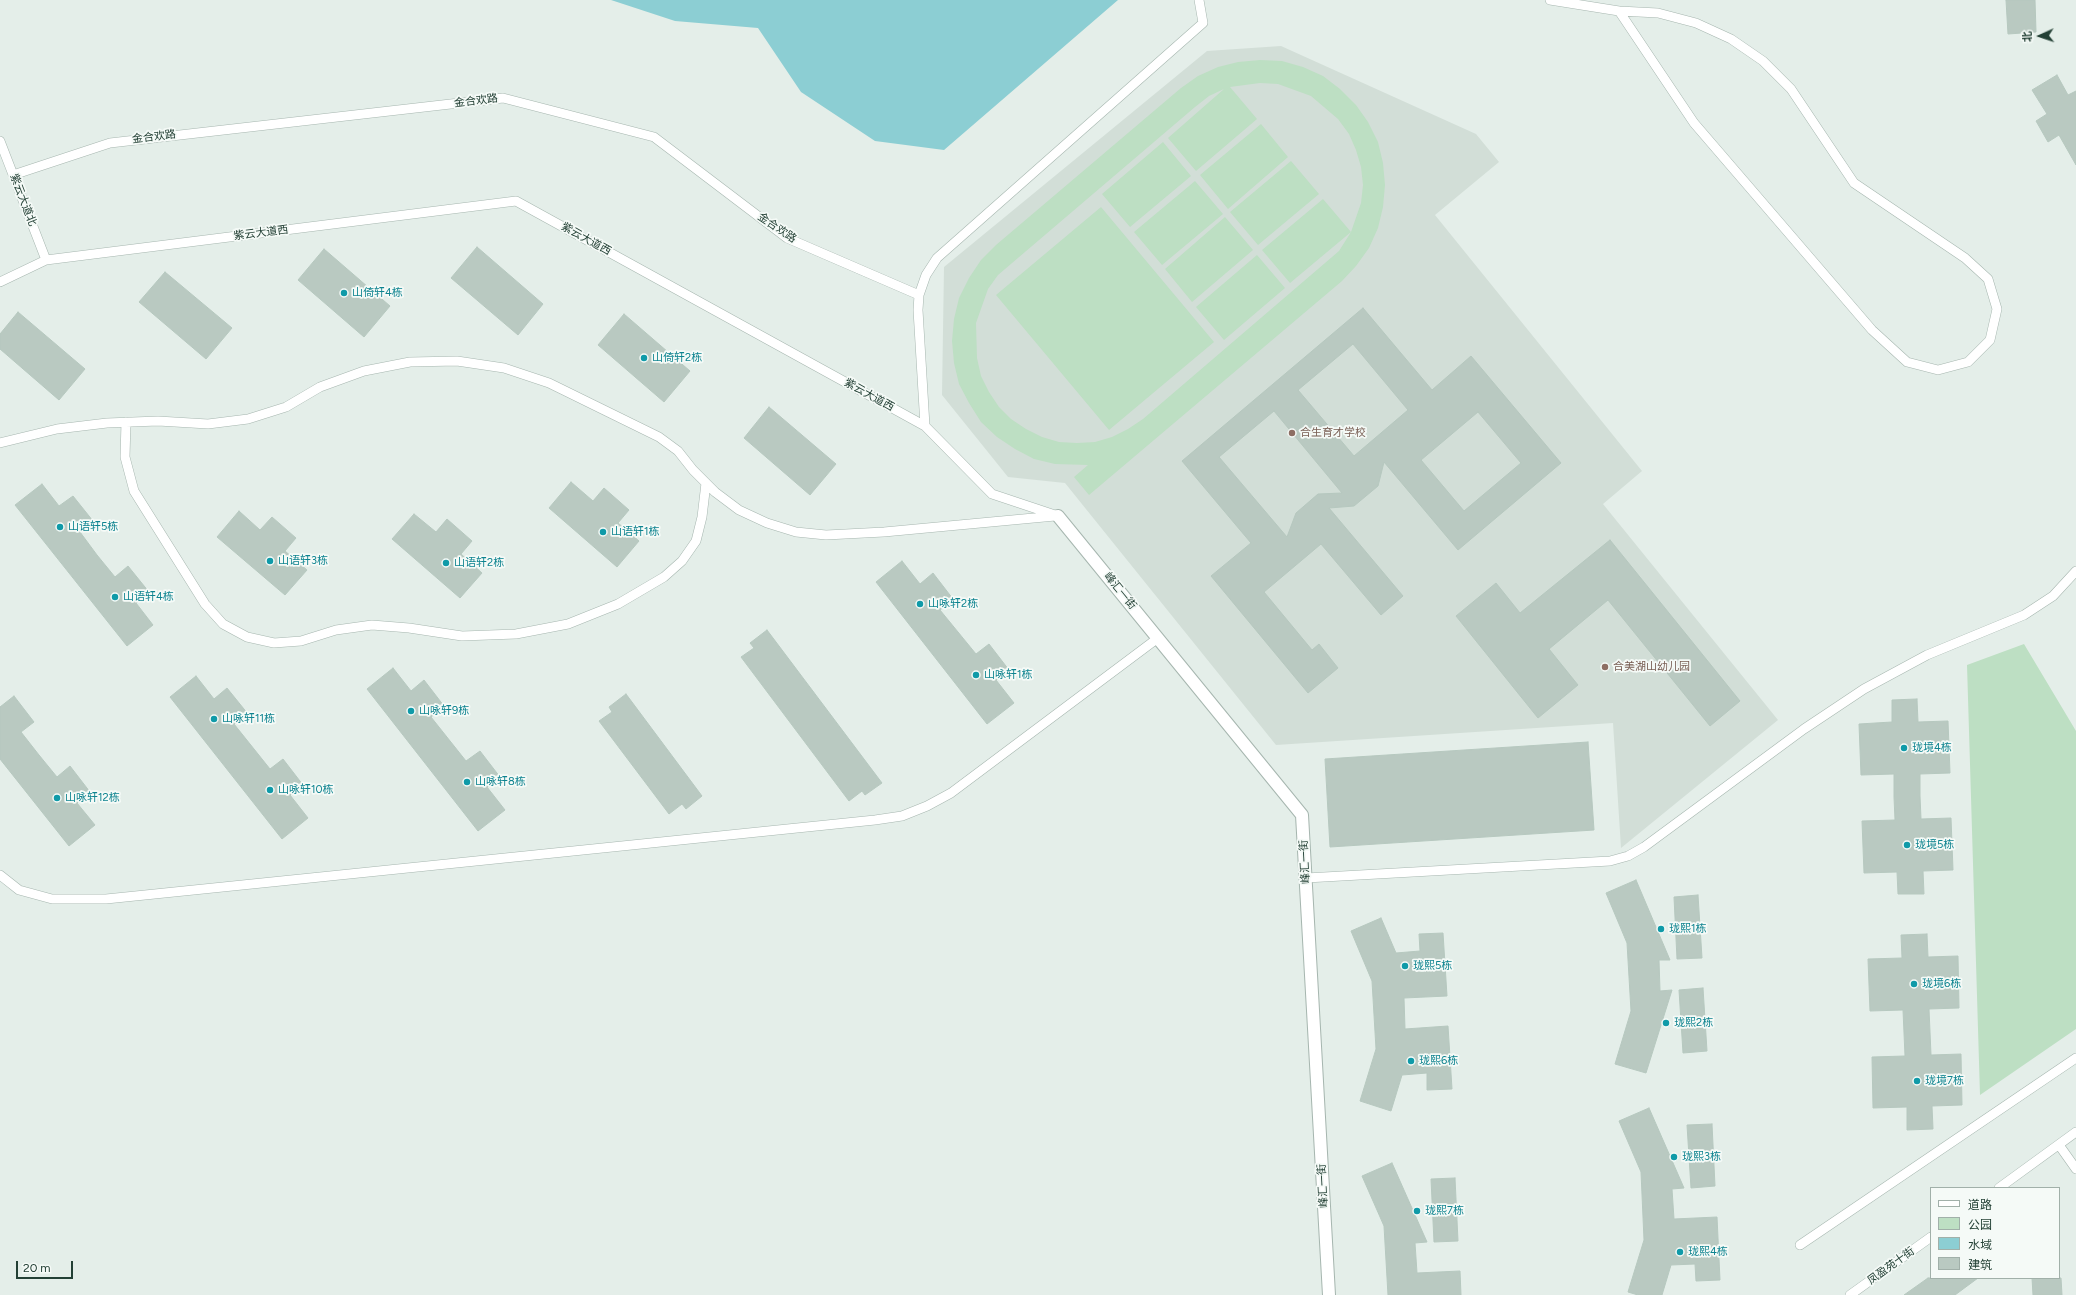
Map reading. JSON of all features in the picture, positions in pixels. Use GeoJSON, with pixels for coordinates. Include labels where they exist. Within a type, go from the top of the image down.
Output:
{"type":"FeatureCollection","features":[{"type":"Feature","properties":{"kind":"street","name":"峰汇一街"},"geometry":{"type":"LineString","coordinates":[[1058,516],[1302,815],[1329,1295]]}},
{"type":"Feature","properties":{"kind":"lane"},"geometry":{"type":"LineString","coordinates":[[925,426],[918,310],[919,295],[926,275],[937,258],[1202,23],[1199,0]]}},
{"type":"Feature","properties":{"kind":"lane"},"geometry":{"type":"LineString","coordinates":[[1550,0],[1619,11],[1658,13],[1696,23],[1731,39],[1763,61],[1791,89],[1854,183],[1965,258],[1988,279],[1997,309],[1990,340],[1968,362],[1938,370],[1907,362],[1872,330],[1694,123],[1619,11]]}},
{"type":"Feature","properties":{"kind":"lane","name":"金合欢路"},"geometry":{"type":"LineString","coordinates":[[13,175],[110,142],[503,98],[654,138],[787,238],[919,295]]}},
{"type":"Feature","properties":{"kind":"lane","name":"紫云大道北"},"geometry":{"type":"LineString","coordinates":[[0,141],[46,260]]}},
{"type":"Feature","properties":{"kind":"lane","name":"紫云大道西"},"geometry":{"type":"LineString","coordinates":[[0,282],[46,260],[516,201],[925,426],[992,494],[1058,516]]}},
{"type":"Feature","properties":{"kind":"lane"},"geometry":{"type":"LineString","coordinates":[[0,443],[56,430],[126,422],[158,421],[208,424],[248,420],[286,407],[320,387],[364,371],[410,362],[457,361],[504,368],[549,383],[659,437],[678,451],[706,483],[739,510],[767,523],[796,532],[826,535],[935,528],[1058,516]]}},
{"type":"Feature","properties":{"kind":"lane"},"geometry":{"type":"LineString","coordinates":[[126,422],[125,457],[134,491],[205,604],[223,624],[229,628],[247,637],[274,643],[301,641],[336,630],[372,625],[409,628],[462,636],[516,634],[568,624],[618,604],[664,576],[682,561],[696,541],[702,517],[706,483]]}},
{"type":"Feature","properties":{"kind":"lane"},"geometry":{"type":"LineString","coordinates":[[1306,878],[1610,861],[1628,856],[1644,847],[1834,708],[1864,689],[1927,655],[2024,615],[2053,596],[2076,571]]}},
{"type":"Feature","properties":{"kind":"lane"},"geometry":{"type":"LineString","coordinates":[[0,875],[19,890],[52,899],[106,899],[902,816],[927,806],[951,793],[1158,638]]}},
{"type":"Feature","properties":{"kind":"lane"},"geometry":{"type":"LineString","coordinates":[[1800,1245],[2076,1058]]}},
{"type":"Feature","properties":{"kind":"lane"},"geometry":{"type":"LineString","coordinates":[[2000,1187],[2076,1132]]}},
{"type":"Feature","properties":{"kind":"lane"},"geometry":{"type":"LineString","coordinates":[[2058,1145],[2076,1169]]}},
{"type":"Feature","properties":{"kind":"lane","name":"凤盈苑十街"},"geometry":{"type":"LineString","coordinates":[[1850,1295],[1930,1238]]}},
{"type":"Feature","properties":{"kind":"shaded area","name":"合生育才学校"},"geometry":{"type":"Polygon","coordinates":[[[1281,46],[1476,134],[1499,162],[1435,215],[1642,471],[1603,504],[1778,720],[1621,848],[1613,723],[1276,745],[1065,483],[1008,477],[942,395],[944,267],[1207,51],[1281,46]]]}},
{"type":"Feature","properties":{"kind":"green space"},"geometry":{"type":"Polygon","coordinates":[[[1260,60],[1282,61],[1303,67],[1323,76],[1340,89],[1356,105],[1368,122],[1378,142],[1383,163],[1385,185],[1383,207],[1378,228],[1369,248],[1356,266],[1342,281],[1089,495],[1074,477],[1088,465],[1055,464],[1034,459],[997,437],[981,422],[959,384],[954,363],[952,341],[954,319],[959,298],[969,278],[981,260],[996,245],[1181,88],[1198,76],[1218,67],[1238,62],[1260,60]],[[1260,83],[1230,87],[1257,119],[1196,171],[1168,138],[1224,89],[1209,96],[1195,107],[998,275],[988,289],[976,323],[977,358],[981,376],[999,407],[1011,419],[1042,437],[1059,442],[1077,443],[1095,442],[1112,437],[1143,419],[1339,251],[1351,232],[1361,203],[1363,185],[1361,167],[1349,134],[1338,119],[1311,96],[1278,84],[1260,83]]]}},
{"type":"Feature","properties":{"kind":"green space"},"geometry":{"type":"Polygon","coordinates":[[[1261,124],[1288,157],[1228,209],[1200,175],[1261,124]]]}},
{"type":"Feature","properties":{"kind":"green space"},"geometry":{"type":"Polygon","coordinates":[[[1163,142],[1191,176],[1130,227],[1102,194],[1163,142]]]}},
{"type":"Feature","properties":{"kind":"green space"},"geometry":{"type":"Polygon","coordinates":[[[1291,161],[1319,194],[1258,245],[1230,212],[1291,161]]]}},
{"type":"Feature","properties":{"kind":"green space"},"geometry":{"type":"Polygon","coordinates":[[[1195,181],[1223,214],[1162,265],[1134,232],[1195,181]]]}},
{"type":"Feature","properties":{"kind":"green space"},"geometry":{"type":"Polygon","coordinates":[[[1323,199],[1351,232],[1290,283],[1262,250],[1323,199]]]}},
{"type":"Feature","properties":{"kind":"green space"},"geometry":{"type":"Polygon","coordinates":[[[1101,207],[1214,342],[1109,430],[996,295],[1101,207]]]}},
{"type":"Feature","properties":{"kind":"green space"},"geometry":{"type":"Polygon","coordinates":[[[1225,217],[1253,250],[1192,302],[1165,269],[1225,217]]]}},
{"type":"Feature","properties":{"kind":"green space"},"geometry":{"type":"Polygon","coordinates":[[[1257,255],[1285,288],[1224,340],[1196,307],[1257,255]]]}},
{"type":"Feature","properties":{"kind":"green space"},"geometry":{"type":"Polygon","coordinates":[[[2024,644],[2076,731],[2076,1029],[1980,1095],[1967,665],[2024,644]]]}},
{"type":"Feature","properties":{"kind":"water"},"geometry":{"type":"Polygon","coordinates":[[[611,0],[1118,0],[944,150],[875,141],[801,92],[758,28],[675,21],[611,0]]]}},
{"type":"Feature","properties":{"kind":"building"},"geometry":{"type":"Polygon","coordinates":[[[2006,0],[2035,0],[2036,32],[2008,34],[2006,0]]]}},
{"type":"Feature","properties":{"kind":"building"},"geometry":{"type":"Polygon","coordinates":[[[2057,75],[2068,95],[2076,91],[2076,165],[2059,135],[2048,142],[2036,121],[2047,114],[2032,90],[2057,75]]]}},
{"type":"Feature","properties":{"kind":"building"},"geometry":{"type":"Polygon","coordinates":[[[477,247],[543,304],[518,335],[451,278],[477,247]]]}},
{"type":"Feature","properties":{"kind":"building","name":"山倚轩4栋"},"geometry":{"type":"Polygon","coordinates":[[[324,249],[390,306],[364,337],[298,280],[324,249]]]}},
{"type":"Feature","properties":{"kind":"building"},"geometry":{"type":"Polygon","coordinates":[[[165,272],[232,328],[206,359],[139,302],[165,272]]]}},
{"type":"Feature","properties":{"kind":"building"},"geometry":{"type":"Polygon","coordinates":[[[1363,308],[1432,390],[1471,356],[1561,463],[1458,550],[1384,462],[1378,486],[1354,506],[1329,508],[1403,596],[1381,615],[1321,544],[1264,592],[1312,650],[1319,644],[1338,668],[1308,693],[1211,576],[1251,543],[1182,461],[1363,308]],[[1353,344],[1298,390],[1354,456],[1408,410],[1353,344]],[[1274,411],[1219,457],[1287,537],[1296,513],[1318,494],[1342,493],[1274,411]],[[1478,412],[1421,460],[1464,511],[1521,463],[1478,412]]]}},
{"type":"Feature","properties":{"kind":"building"},"geometry":{"type":"Polygon","coordinates":[[[18,312],[85,369],[59,400],[0,349],[0,334],[18,312]]]}},
{"type":"Feature","properties":{"kind":"building","name":"山倚轩2栋"},"geometry":{"type":"Polygon","coordinates":[[[624,314],[690,371],[664,402],[598,345],[624,314]]]}},
{"type":"Feature","properties":{"kind":"building"},"geometry":{"type":"Polygon","coordinates":[[[769,407],[836,464],[810,495],[744,438],[769,407]]]}},
{"type":"Feature","properties":{"kind":"building","name":"山语轩1栋"},"geometry":{"type":"Polygon","coordinates":[[[571,482],[593,501],[604,488],[629,510],[618,523],[639,541],[617,567],[549,508],[571,482]]]}},
{"type":"Feature","properties":{"kind":"building"},"geometry":{"type":"Polygon","coordinates":[[[42,484],[59,506],[73,496],[93,521],[80,532],[115,577],[128,566],[149,592],[136,603],[153,625],[127,646],[15,505],[42,484]]]}},
{"type":"Feature","properties":{"kind":"building","name":"山语轩3栋"},"geometry":{"type":"Polygon","coordinates":[[[239,511],[260,530],[272,517],[296,538],[285,551],[307,570],[285,595],[217,537],[239,511]]]}},
{"type":"Feature","properties":{"kind":"building","name":"山语轩2栋"},"geometry":{"type":"Polygon","coordinates":[[[414,514],[436,532],[447,519],[472,541],[461,554],[482,573],[460,598],[392,539],[414,514]]]}},
{"type":"Feature","properties":{"kind":"building"},"geometry":{"type":"Polygon","coordinates":[[[1610,540],[1740,701],[1710,726],[1608,600],[1549,649],[1578,685],[1538,718],[1456,616],[1496,583],[1520,613],[1610,540]]]}},
{"type":"Feature","properties":{"kind":"building"},"geometry":{"type":"Polygon","coordinates":[[[902,561],[920,584],[933,573],[953,599],[940,610],[976,654],[989,644],[1009,670],[996,680],[1014,703],[987,724],[876,582],[902,561]]]}},
{"type":"Feature","properties":{"kind":"building"},"geometry":{"type":"Polygon","coordinates":[[[767,630],[882,783],[865,795],[862,791],[849,801],[741,657],[754,648],[750,643],[767,630]]]}},
{"type":"Feature","properties":{"kind":"building"},"geometry":{"type":"Polygon","coordinates":[[[393,668],[411,691],[424,680],[444,706],[431,717],[466,761],[480,751],[500,777],[487,787],[505,810],[478,831],[367,689],[393,668]]]}},
{"type":"Feature","properties":{"kind":"building"},"geometry":{"type":"Polygon","coordinates":[[[196,676],[214,699],[227,688],[248,714],[234,724],[270,769],[283,759],[303,785],[290,795],[308,818],[282,839],[170,697],[196,676]]]}},
{"type":"Feature","properties":{"kind":"building"},"geometry":{"type":"Polygon","coordinates":[[[626,694],[702,796],[686,809],[682,804],[669,814],[599,721],[612,712],[609,707],[626,694]]]}},
{"type":"Feature","properties":{"kind":"building","name":"山咏轩12栋"},"geometry":{"type":"Polygon","coordinates":[[[14,696],[34,722],[21,732],[39,755],[57,777],[70,766],[90,792],[77,803],[95,825],[69,846],[0,759],[0,707],[14,696]]]}},
{"type":"Feature","properties":{"kind":"building"},"geometry":{"type":"Polygon","coordinates":[[[1917,699],[1918,722],[1948,721],[1950,773],[1920,774],[1920,796],[1921,819],[1951,818],[1953,870],[1923,871],[1924,894],[1898,894],[1897,872],[1864,873],[1862,821],[1895,820],[1894,774],[1861,775],[1859,724],[1892,722],[1892,700],[1917,699]]]}},
{"type":"Feature","properties":{"kind":"building"},"geometry":{"type":"Polygon","coordinates":[[[1588,742],[1594,830],[1330,847],[1325,759],[1588,742]]]}},
{"type":"Feature","properties":{"kind":"building"},"geometry":{"type":"Polygon","coordinates":[[[1636,880],[1670,960],[1659,960],[1660,991],[1672,990],[1646,1073],[1615,1064],[1631,1011],[1627,943],[1606,893],[1636,880]]]}},
{"type":"Feature","properties":{"kind":"building"},"geometry":{"type":"Polygon","coordinates":[[[1698,895],[1702,958],[1677,959],[1674,897],[1698,895]]]}},
{"type":"Feature","properties":{"kind":"building"},"geometry":{"type":"Polygon","coordinates":[[[1381,918],[1396,953],[1420,951],[1419,934],[1443,933],[1447,996],[1404,998],[1405,1029],[1448,1026],[1452,1089],[1427,1090],[1427,1073],[1402,1075],[1391,1111],[1360,1101],[1376,1049],[1372,981],[1351,931],[1381,918]]]}},
{"type":"Feature","properties":{"kind":"building"},"geometry":{"type":"Polygon","coordinates":[[[1927,934],[1928,957],[1958,956],[1959,1008],[1929,1009],[1931,1055],[1961,1054],[1962,1105],[1932,1106],[1933,1129],[1907,1130],[1907,1107],[1873,1108],[1872,1057],[1905,1056],[1903,1010],[1870,1011],[1868,959],[1902,958],[1901,935],[1927,934]]]}},
{"type":"Feature","properties":{"kind":"building"},"geometry":{"type":"Polygon","coordinates":[[[1703,988],[1707,1051],[1683,1053],[1679,990],[1703,988]]]}},
{"type":"Feature","properties":{"kind":"building"},"geometry":{"type":"Polygon","coordinates":[[[1649,1108],[1684,1188],[1672,1189],[1674,1219],[1717,1217],[1720,1280],[1696,1281],[1695,1264],[1671,1265],[1662,1295],[1638,1295],[1628,1292],[1644,1240],[1641,1172],[1619,1121],[1649,1108]]]}},
{"type":"Feature","properties":{"kind":"building"},"geometry":{"type":"Polygon","coordinates":[[[1712,1124],[1715,1186],[1691,1188],[1687,1125],[1712,1124]]]}},
{"type":"Feature","properties":{"kind":"building"},"geometry":{"type":"Polygon","coordinates":[[[1392,1163],[1427,1242],[1415,1243],[1417,1273],[1460,1271],[1461,1295],[1388,1295],[1384,1226],[1362,1176],[1392,1163]]]}},
{"type":"Feature","properties":{"kind":"building"},"geometry":{"type":"Polygon","coordinates":[[[1455,1178],[1458,1241],[1434,1242],[1431,1179],[1455,1178]]]}},
{"type":"Feature","properties":{"kind":"building"},"geometry":{"type":"Polygon","coordinates":[[[1928,1278],[1977,1279],[1955,1295],[1904,1295],[1928,1278]]]}},
{"type":"Feature","properties":{"kind":"building"},"geometry":{"type":"Polygon","coordinates":[[[2061,1278],[2062,1295],[2033,1295],[2032,1279],[2061,1278]]]}},
{"type":"Feature","properties":{"kind":"place","name":"山倚轩4栋"},"geometry":{"type":"Point","coordinates":[344,293]}},
{"type":"Feature","properties":{"kind":"place","name":"山倚轩2栋"},"geometry":{"type":"Point","coordinates":[644,358]}},
{"type":"Feature","properties":{"kind":"place","name":"合生育才学校"},"geometry":{"type":"Point","coordinates":[1292,433]}},
{"type":"Feature","properties":{"kind":"place","name":"山语轩5栋"},"geometry":{"type":"Point","coordinates":[60,527]}},
{"type":"Feature","properties":{"kind":"place","name":"山语轩1栋"},"geometry":{"type":"Point","coordinates":[603,532]}},
{"type":"Feature","properties":{"kind":"place","name":"山语轩3栋"},"geometry":{"type":"Point","coordinates":[270,561]}},
{"type":"Feature","properties":{"kind":"place","name":"山语轩2栋"},"geometry":{"type":"Point","coordinates":[446,563]}},
{"type":"Feature","properties":{"kind":"place","name":"山语轩4栋"},"geometry":{"type":"Point","coordinates":[115,597]}},
{"type":"Feature","properties":{"kind":"place","name":"山咏轩2栋"},"geometry":{"type":"Point","coordinates":[920,604]}},
{"type":"Feature","properties":{"kind":"place","name":"合美湖山幼儿园"},"geometry":{"type":"Point","coordinates":[1605,667]}},
{"type":"Feature","properties":{"kind":"place","name":"山咏轩1栋"},"geometry":{"type":"Point","coordinates":[976,675]}},
{"type":"Feature","properties":{"kind":"place","name":"山咏轩9栋"},"geometry":{"type":"Point","coordinates":[411,711]}},
{"type":"Feature","properties":{"kind":"place","name":"山咏轩11栋"},"geometry":{"type":"Point","coordinates":[214,719]}},
{"type":"Feature","properties":{"kind":"place","name":"珑境4栋"},"geometry":{"type":"Point","coordinates":[1904,748]}},
{"type":"Feature","properties":{"kind":"place","name":"山咏轩8栋"},"geometry":{"type":"Point","coordinates":[467,782]}},
{"type":"Feature","properties":{"kind":"place","name":"山咏轩10栋"},"geometry":{"type":"Point","coordinates":[270,790]}},
{"type":"Feature","properties":{"kind":"place","name":"山咏轩12栋"},"geometry":{"type":"Point","coordinates":[57,798]}},
{"type":"Feature","properties":{"kind":"place","name":"珑境5栋"},"geometry":{"type":"Point","coordinates":[1907,845]}},
{"type":"Feature","properties":{"kind":"place","name":"珑熙1栋"},"geometry":{"type":"Point","coordinates":[1661,929]}},
{"type":"Feature","properties":{"kind":"place","name":"珑熙5栋"},"geometry":{"type":"Point","coordinates":[1405,966]}},
{"type":"Feature","properties":{"kind":"place","name":"珑境6栋"},"geometry":{"type":"Point","coordinates":[1914,984]}},
{"type":"Feature","properties":{"kind":"place","name":"珑熙2栋"},"geometry":{"type":"Point","coordinates":[1666,1023]}},
{"type":"Feature","properties":{"kind":"place","name":"珑熙6栋"},"geometry":{"type":"Point","coordinates":[1411,1061]}},
{"type":"Feature","properties":{"kind":"place","name":"珑境7栋"},"geometry":{"type":"Point","coordinates":[1917,1081]}},
{"type":"Feature","properties":{"kind":"place","name":"珑熙3栋"},"geometry":{"type":"Point","coordinates":[1674,1157]}},
{"type":"Feature","properties":{"kind":"place","name":"珑熙7栋"},"geometry":{"type":"Point","coordinates":[1417,1211]}},
{"type":"Feature","properties":{"kind":"place","name":"珑熙4栋"},"geometry":{"type":"Point","coordinates":[1680,1252]}}]}
